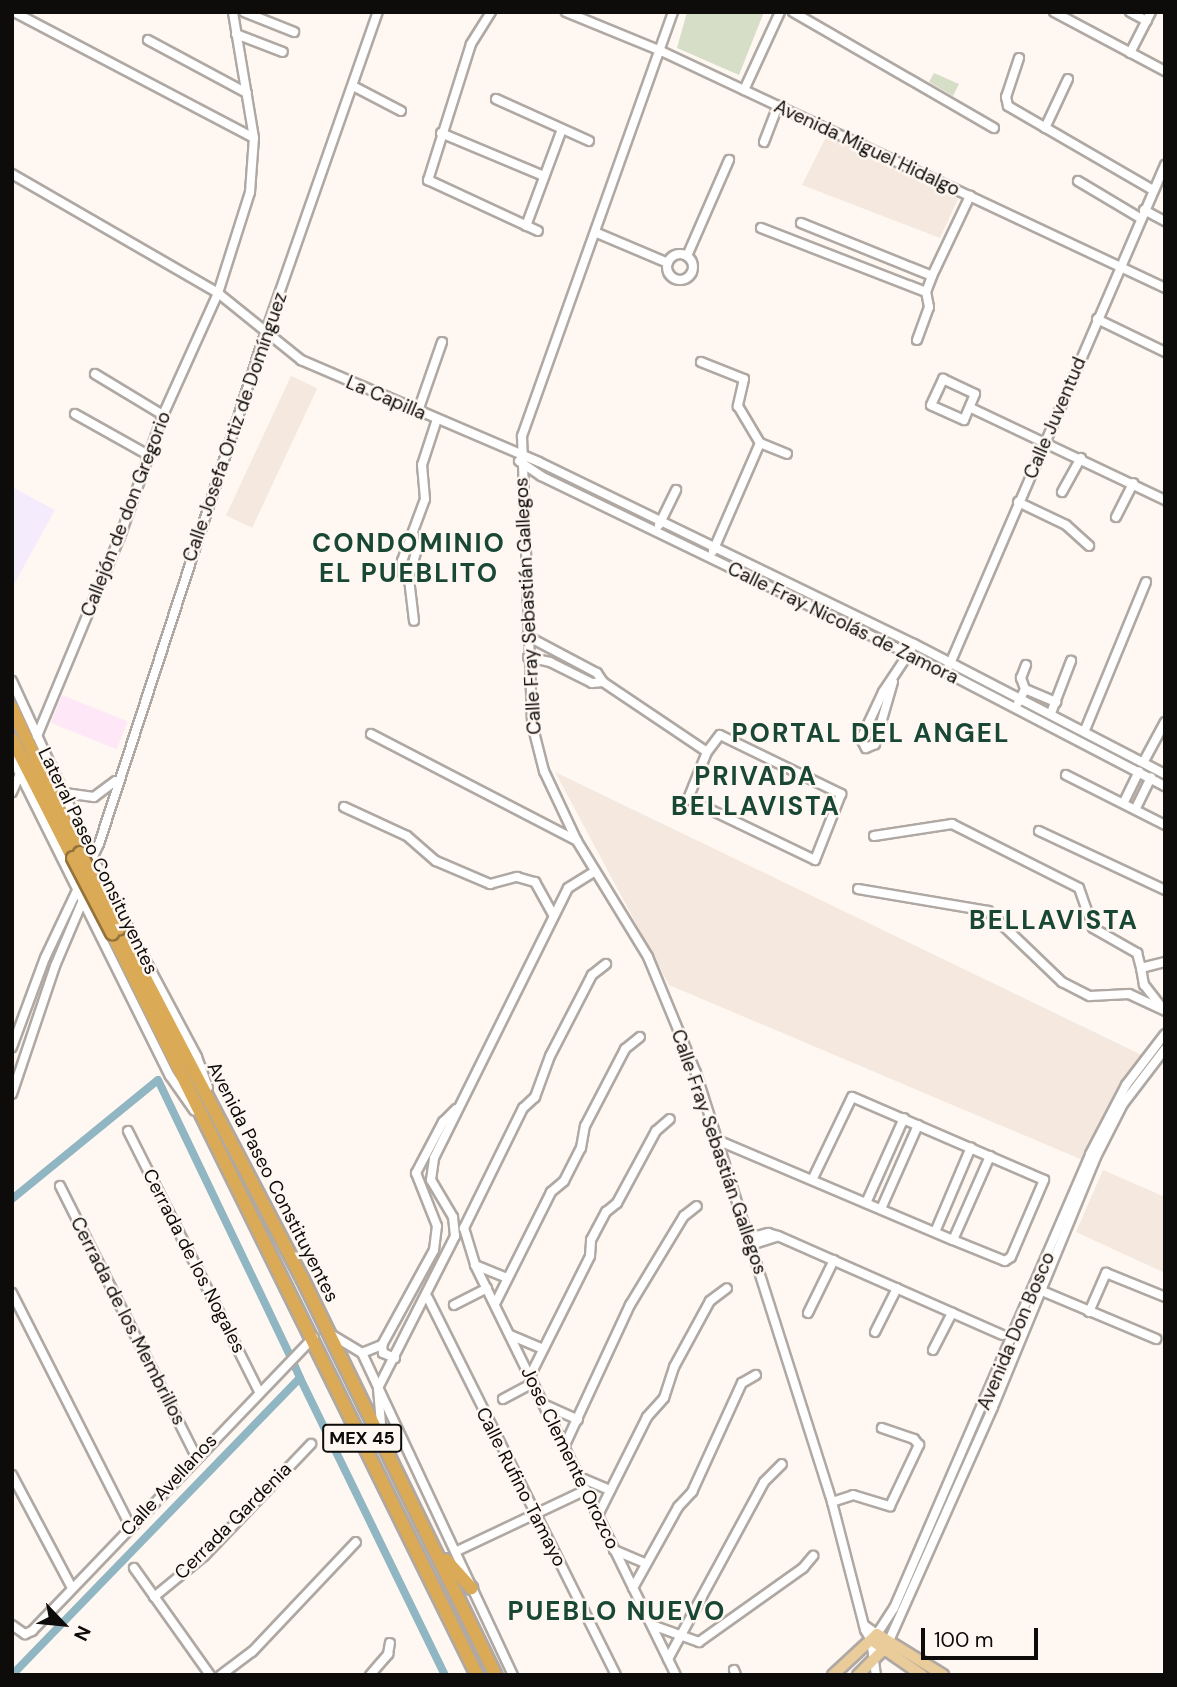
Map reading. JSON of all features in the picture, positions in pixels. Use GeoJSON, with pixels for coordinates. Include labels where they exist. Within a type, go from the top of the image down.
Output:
{"type":"FeatureCollection","features":[{"type":"Feature","properties":{"kind":"highway","name":"Avenida Paseo Constituyentes"},"geometry":{"type":"LineString","coordinates":[[12,708],[178,1055],[203,1123],[314,1337],[477,1675]]}},
{"type":"Feature","properties":{"kind":"highway","name":"Avenida Paseo Constituyentes"},"geometry":{"type":"LineString","coordinates":[[12,739],[178,1055],[218,1116],[330,1333],[496,1675]]}},
{"type":"Feature","properties":{"kind":"highway"},"geometry":{"type":"LineString","coordinates":[[437,1549],[471,1588]]}},
{"type":"Feature","properties":{"kind":"main road"},"geometry":{"type":"LineString","coordinates":[[833,1675],[874,1637],[922,1675]]}},
{"type":"Feature","properties":{"kind":"main road"},"geometry":{"type":"LineString","coordinates":[[845,1665],[853,1664],[856,1675],[885,1648]]}},
{"type":"Feature","properties":{"kind":"main road"},"geometry":{"type":"LineString","coordinates":[[885,1648],[943,1675]]}},
{"type":"Feature","properties":{"kind":"street"},"geometry":{"type":"LineString","coordinates":[[15,12],[254,138]]}},
{"type":"Feature","properties":{"kind":"street","name":"Callejón de don Gregorio"},"geometry":{"type":"LineString","coordinates":[[37,736],[120,537],[163,415],[218,293],[250,192],[254,138],[233,12]]}},
{"type":"Feature","properties":{"kind":"street"},"geometry":{"type":"LineString","coordinates":[[244,12],[294,32]]}},
{"type":"Feature","properties":{"kind":"street","name":"Calle Josefa Ortiz de Domínguez"},"geometry":{"type":"LineString","coordinates":[[12,1047],[45,958],[99,844],[265,334],[378,12]]}},
{"type":"Feature","properties":{"kind":"street"},"geometry":{"type":"LineString","coordinates":[[491,12],[471,44],[428,180],[538,232]]}},
{"type":"Feature","properties":{"kind":"street","name":"Avenida Miguel Hidalgo"},"geometry":{"type":"LineString","coordinates":[[566,12],[661,51],[1165,288]]}},
{"type":"Feature","properties":{"kind":"street","name":"Calle Fray Sebastián Gallegos"},"geometry":{"type":"LineString","coordinates":[[673,12],[597,233],[522,436],[517,457],[536,748],[577,841],[648,957],[718,1140],[832,1502],[864,1625],[874,1637],[873,1661],[876,1675]]}},
{"type":"Feature","properties":{"kind":"street"},"geometry":{"type":"LineString","coordinates":[[744,90],[780,12]]}},
{"type":"Feature","properties":{"kind":"street"},"geometry":{"type":"LineString","coordinates":[[793,12],[994,128]]}},
{"type":"Feature","properties":{"kind":"street"},"geometry":{"type":"LineString","coordinates":[[1054,12],[1165,71]]}},
{"type":"Feature","properties":{"kind":"street"},"geometry":{"type":"LineString","coordinates":[[1130,12],[1147,21]]}},
{"type":"Feature","properties":{"kind":"street"},"geometry":{"type":"LineString","coordinates":[[1130,53],[1151,12]]}},
{"type":"Feature","properties":{"kind":"street"},"geometry":{"type":"LineString","coordinates":[[236,34],[283,52]]}},
{"type":"Feature","properties":{"kind":"street"},"geometry":{"type":"LineString","coordinates":[[148,40],[247,93]]}},
{"type":"Feature","properties":{"kind":"street"},"geometry":{"type":"LineString","coordinates":[[1019,58],[1006,97],[1008,106],[1153,190]]}},
{"type":"Feature","properties":{"kind":"street"},"geometry":{"type":"LineString","coordinates":[[1045,128],[1068,79]]}},
{"type":"Feature","properties":{"kind":"street"},"geometry":{"type":"LineString","coordinates":[[353,86],[401,111]]}},
{"type":"Feature","properties":{"kind":"street"},"geometry":{"type":"LineString","coordinates":[[496,100],[589,141]]}},
{"type":"Feature","properties":{"kind":"street"},"geometry":{"type":"LineString","coordinates":[[764,142],[778,106]]}},
{"type":"Feature","properties":{"kind":"street"},"geometry":{"type":"LineString","coordinates":[[526,226],[562,129]]}},
{"type":"Feature","properties":{"kind":"street"},"geometry":{"type":"LineString","coordinates":[[441,133],[544,176]]}},
{"type":"Feature","properties":{"kind":"street"},"geometry":{"type":"LineString","coordinates":[[687,256],[729,160]]}},
{"type":"Feature","properties":{"kind":"street","name":"Calle Juventud"},"geometry":{"type":"LineString","coordinates":[[946,672],[1119,266],[1165,165]]}},
{"type":"Feature","properties":{"kind":"street","name":"La Capilla"},"geometry":{"type":"LineString","coordinates":[[12,174],[218,293],[265,334],[301,360],[438,419],[517,457]]}},
{"type":"Feature","properties":{"kind":"street"},"geometry":{"type":"LineString","coordinates":[[1078,181],[1142,214],[1165,221]]}},
{"type":"Feature","properties":{"kind":"street"},"geometry":{"type":"LineString","coordinates":[[917,340],[929,307],[926,292],[970,196]]}},
{"type":"Feature","properties":{"kind":"street"},"geometry":{"type":"LineString","coordinates":[[801,223],[932,276]]}},
{"type":"Feature","properties":{"kind":"street"},"geometry":{"type":"LineString","coordinates":[[761,228],[926,292]]}},
{"type":"Feature","properties":{"kind":"street"},"geometry":{"type":"LineString","coordinates":[[597,233],[668,263]]}},
{"type":"Feature","properties":{"kind":"street"},"geometry":{"type":"LineString","coordinates":[[673,256],[687,256],[693,266],[686,279],[671,276],[668,263],[673,256]]}},
{"type":"Feature","properties":{"kind":"street"},"geometry":{"type":"LineString","coordinates":[[1097,319],[1165,352]]}},
{"type":"Feature","properties":{"kind":"street"},"geometry":{"type":"LineString","coordinates":[[418,411],[442,342]]}},
{"type":"Feature","properties":{"kind":"street"},"geometry":{"type":"LineString","coordinates":[[701,362],[744,379],[738,406],[760,443],[787,454]]}},
{"type":"Feature","properties":{"kind":"street"},"geometry":{"type":"LineString","coordinates":[[95,374],[163,415]]}},
{"type":"Feature","properties":{"kind":"street"},"geometry":{"type":"LineString","coordinates":[[940,381],[975,394],[971,408],[964,420],[933,407],[931,401],[940,381]]}},
{"type":"Feature","properties":{"kind":"street"},"geometry":{"type":"LineString","coordinates":[[971,408],[1047,440],[1165,500]]}},
{"type":"Feature","properties":{"kind":"street"},"geometry":{"type":"LineString","coordinates":[[75,414],[148,455]]}},
{"type":"Feature","properties":{"kind":"street"},"geometry":{"type":"LineString","coordinates":[[414,621],[409,579],[403,573],[402,561],[425,499],[422,465],[438,419]]}},
{"type":"Feature","properties":{"kind":"street"},"geometry":{"type":"LineString","coordinates":[[710,559],[760,443]]}},
{"type":"Feature","properties":{"kind":"street","name":"Calle Fray Nicolás de Zamora"},"geometry":{"type":"LineString","coordinates":[[517,457],[661,521],[914,644],[1085,730],[1165,774]]}},
{"type":"Feature","properties":{"kind":"street","name":"Calle Fray Nicolás de Zamora"},"geometry":{"type":"LineString","coordinates":[[517,457],[656,533],[946,672],[1165,786]]}},
{"type":"Feature","properties":{"kind":"street"},"geometry":{"type":"LineString","coordinates":[[1062,492],[1082,458]]}},
{"type":"Feature","properties":{"kind":"street"},"geometry":{"type":"LineString","coordinates":[[1116,517],[1133,483]]}},
{"type":"Feature","properties":{"kind":"street"},"geometry":{"type":"LineString","coordinates":[[656,533],[676,490]]}},
{"type":"Feature","properties":{"kind":"street"},"geometry":{"type":"LineString","coordinates":[[1018,502],[1066,525],[1089,546]]}},
{"type":"Feature","properties":{"kind":"street"},"geometry":{"type":"LineString","coordinates":[[1085,730],[1146,582]]}},
{"type":"Feature","properties":{"kind":"street"},"geometry":{"type":"LineString","coordinates":[[527,636],[597,673],[603,682],[707,752]]}},
{"type":"Feature","properties":{"kind":"street"},"geometry":{"type":"LineString","coordinates":[[893,682],[875,744],[866,748],[862,739],[893,682],[909,654],[914,644]]}},
{"type":"Feature","properties":{"kind":"street"},"geometry":{"type":"LineString","coordinates":[[528,656],[550,662],[592,683],[603,682]]}},
{"type":"Feature","properties":{"kind":"street"},"geometry":{"type":"LineString","coordinates":[[1051,713],[1071,661]]}},
{"type":"Feature","properties":{"kind":"street"},"geometry":{"type":"LineString","coordinates":[[1026,665],[1021,678],[1025,689],[1056,702]]}},
{"type":"Feature","properties":{"kind":"street","name":"Lateral Paseo Consituyentes"},"geometry":{"type":"LineString","coordinates":[[12,681],[109,892],[197,1057],[218,1116]]}},
{"type":"Feature","properties":{"kind":"street"},"geometry":{"type":"LineString","coordinates":[[1015,708],[1025,689]]}},
{"type":"Feature","properties":{"kind":"street"},"geometry":{"type":"LineString","coordinates":[[1144,761],[1165,722]]}},
{"type":"Feature","properties":{"kind":"street"},"geometry":{"type":"LineString","coordinates":[[371,734],[577,841]]}},
{"type":"Feature","properties":{"kind":"street"},"geometry":{"type":"LineString","coordinates":[[727,736],[841,793],[815,860],[692,804],[688,793],[707,752],[716,738],[727,736]]}},
{"type":"Feature","properties":{"kind":"street"},"geometry":{"type":"LineString","coordinates":[[1125,764],[1129,753]]}},
{"type":"Feature","properties":{"kind":"street","name":"Lateral Paseo Consituyentes"},"geometry":{"type":"LineString","coordinates":[[12,758],[170,1076],[203,1123]]}},
{"type":"Feature","properties":{"kind":"street"},"geometry":{"type":"LineString","coordinates":[[1124,802],[1139,771]]}},
{"type":"Feature","properties":{"kind":"street"},"geometry":{"type":"LineString","coordinates":[[13,789],[17,772]]}},
{"type":"Feature","properties":{"kind":"street"},"geometry":{"type":"LineString","coordinates":[[1066,775],[1136,808],[1165,825]]}},
{"type":"Feature","properties":{"kind":"street"},"geometry":{"type":"LineString","coordinates":[[64,793],[94,797],[119,776]]}},
{"type":"Feature","properties":{"kind":"street"},"geometry":{"type":"LineString","coordinates":[[1136,808],[1150,777]]}},
{"type":"Feature","properties":{"kind":"street"},"geometry":{"type":"LineString","coordinates":[[344,807],[407,836],[436,861],[490,884],[525,877],[535,882],[554,915]]}},
{"type":"Feature","properties":{"kind":"street"},"geometry":{"type":"LineString","coordinates":[[874,836],[952,824],[1079,888],[1093,928],[1137,953],[1144,985],[1164,1010]]}},
{"type":"Feature","properties":{"kind":"street"},"geometry":{"type":"LineString","coordinates":[[1039,831],[1165,890]]}},
{"type":"Feature","properties":{"kind":"street","name":"Calle Josefa Ortiz de Domínguez"},"geometry":{"type":"LineString","coordinates":[[12,1094],[55,966],[98,866],[99,844]]}},
{"type":"Feature","properties":{"kind":"street"},"geometry":{"type":"LineString","coordinates":[[383,1441],[378,1388],[428,1298],[455,1236],[453,1217],[431,1180],[434,1158],[568,888],[595,871]]}},
{"type":"Feature","properties":{"kind":"street"},"geometry":{"type":"LineString","coordinates":[[858,889],[988,911],[1062,982],[1094,996],[1129,994],[1164,1010]]}},
{"type":"Feature","properties":{"kind":"street"},"geometry":{"type":"LineString","coordinates":[[91,916],[103,909],[109,892]]}},
{"type":"Feature","properties":{"kind":"street"},"geometry":{"type":"LineString","coordinates":[[100,935],[110,916],[122,917]]}},
{"type":"Feature","properties":{"kind":"street"},"geometry":{"type":"LineString","coordinates":[[45,958],[55,966]]}},
{"type":"Feature","properties":{"kind":"street"},"geometry":{"type":"LineString","coordinates":[[1141,968],[1165,962]]}},
{"type":"Feature","properties":{"kind":"street","name":"Jose Clemente Orozco"},"geometry":{"type":"LineString","coordinates":[[606,964],[592,975],[550,1056],[535,1097],[523,1108],[469,1213],[466,1241],[475,1265],[676,1675]]}},
{"type":"Feature","properties":{"kind":"street","name":"Avenida Don Bosco"},"geometry":{"type":"LineString","coordinates":[[874,1637],[894,1608],[1126,1085],[1165,1034]]}},
{"type":"Feature","properties":{"kind":"street"},"geometry":{"type":"LineString","coordinates":[[495,1304],[551,1192],[564,1181],[576,1159],[585,1126],[625,1049],[640,1037]]}},
{"type":"Feature","properties":{"kind":"street","name":"Avenida Don Bosco"},"geometry":{"type":"LineString","coordinates":[[1093,1156],[1123,1104],[1165,1049]]}},
{"type":"Feature","properties":{"kind":"street"},"geometry":{"type":"LineString","coordinates":[[718,1140],[866,1203],[881,1209],[953,1240],[1008,1260],[1044,1180],[852,1097],[812,1180]]}},
{"type":"Feature","properties":{"kind":"street"},"geometry":{"type":"LineString","coordinates":[[395,1358],[383,1353],[382,1345],[434,1250],[438,1226],[416,1173],[443,1122],[458,1107]]}},
{"type":"Feature","properties":{"kind":"street"},"geometry":{"type":"LineString","coordinates":[[866,1203],[904,1118]]}},
{"type":"Feature","properties":{"kind":"street"},"geometry":{"type":"LineString","coordinates":[[503,1399],[532,1380],[541,1348],[590,1256],[591,1241],[606,1212],[617,1203],[656,1131],[670,1119]]}},
{"type":"Feature","properties":{"kind":"street"},"geometry":{"type":"LineString","coordinates":[[881,1209],[918,1125]]}},
{"type":"Feature","properties":{"kind":"street","name":"Cerrada de los Nogales"},"geometry":{"type":"LineString","coordinates":[[128,1131],[259,1391]]}},
{"type":"Feature","properties":{"kind":"street"},"geometry":{"type":"LineString","coordinates":[[935,1232],[971,1147]]}},
{"type":"Feature","properties":{"kind":"street"},"geometry":{"type":"LineString","coordinates":[[953,1240],[990,1156]]}},
{"type":"Feature","properties":{"kind":"street","name":"Avenida Don Bosco"},"geometry":{"type":"LineString","coordinates":[[885,1648],[1042,1291],[1086,1172]]}},
{"type":"Feature","properties":{"kind":"street","name":"Cerrada de los Membrillos"},"geometry":{"type":"LineString","coordinates":[[60,1186],[195,1456]]}},
{"type":"Feature","properties":{"kind":"street"},"geometry":{"type":"LineString","coordinates":[[564,1447],[630,1305],[684,1216],[697,1206]]}},
{"type":"Feature","properties":{"kind":"street"},"geometry":{"type":"LineString","coordinates":[[750,1242],[778,1236],[1002,1335]]}},
{"type":"Feature","properties":{"kind":"street"},"geometry":{"type":"LineString","coordinates":[[808,1313],[834,1260]]}},
{"type":"Feature","properties":{"kind":"street"},"geometry":{"type":"LineString","coordinates":[[475,1265],[508,1278]]}},
{"type":"Feature","properties":{"kind":"street"},"geometry":{"type":"LineString","coordinates":[[1089,1312],[1106,1273],[1165,1297]]}},
{"type":"Feature","properties":{"kind":"street"},"geometry":{"type":"LineString","coordinates":[[454,1305],[487,1288]]}},
{"type":"Feature","properties":{"kind":"street"},"geometry":{"type":"LineString","coordinates":[[597,1517],[647,1417],[664,1398],[674,1367],[710,1301],[727,1288]]}},
{"type":"Feature","properties":{"kind":"street"},"geometry":{"type":"LineString","coordinates":[[875,1332],[897,1288]]}},
{"type":"Feature","properties":{"kind":"street"},"geometry":{"type":"LineString","coordinates":[[1042,1291],[1156,1339]]}},
{"type":"Feature","properties":{"kind":"street"},"geometry":{"type":"LineString","coordinates":[[12,1293],[130,1526]]}},
{"type":"Feature","properties":{"kind":"street","name":"Calle Rufino Tamayo"},"geometry":{"type":"LineString","coordinates":[[428,1298],[616,1675]]}},
{"type":"Feature","properties":{"kind":"street"},"geometry":{"type":"LineString","coordinates":[[933,1350],[952,1312]]}},
{"type":"Feature","properties":{"kind":"street"},"geometry":{"type":"LineString","coordinates":[[330,1333],[362,1353],[513,1675]]}},
{"type":"Feature","properties":{"kind":"street"},"geometry":{"type":"LineString","coordinates":[[510,1335],[541,1348]]}},
{"type":"Feature","properties":{"kind":"street","name":"Calle Avellanos"},"geometry":{"type":"LineString","coordinates":[[12,1625],[25,1634],[72,1588],[195,1456],[314,1337]]}},
{"type":"Feature","properties":{"kind":"street"},"geometry":{"type":"LineString","coordinates":[[362,1353],[382,1345]]}},
{"type":"Feature","properties":{"kind":"street"},"geometry":{"type":"LineString","coordinates":[[633,1588],[644,1563],[692,1492],[742,1383],[756,1375]]}},
{"type":"Feature","properties":{"kind":"street"},"geometry":{"type":"LineString","coordinates":[[545,1405],[578,1419]]}},
{"type":"Feature","properties":{"kind":"street"},"geometry":{"type":"LineString","coordinates":[[832,1502],[859,1496],[890,1506],[919,1445],[914,1439],[882,1428]]}},
{"type":"Feature","properties":{"kind":"street","name":"Cerrada Gardenia"},"geometry":{"type":"LineString","coordinates":[[154,1597],[204,1556],[311,1444]]}},
{"type":"Feature","properties":{"kind":"street"},"geometry":{"type":"LineString","coordinates":[[668,1659],[764,1482],[782,1464]]}},
{"type":"Feature","properties":{"kind":"street"},"geometry":{"type":"LineString","coordinates":[[12,1475],[72,1588]]}},
{"type":"Feature","properties":{"kind":"street"},"geometry":{"type":"LineString","coordinates":[[579,1476],[610,1490]]}},
{"type":"Feature","properties":{"kind":"street"},"geometry":{"type":"LineString","coordinates":[[457,1551],[536,1516],[586,1490]]}},
{"type":"Feature","properties":{"kind":"street"},"geometry":{"type":"LineString","coordinates":[[221,1675],[252,1652],[356,1542]]}},
{"type":"Feature","properties":{"kind":"street"},"geometry":{"type":"LineString","coordinates":[[614,1550],[644,1563]]}},
{"type":"Feature","properties":{"kind":"street"},"geometry":{"type":"LineString","coordinates":[[652,1625],[691,1643],[703,1640],[803,1568],[813,1556]]}},
{"type":"Feature","properties":{"kind":"street"},"geometry":{"type":"LineString","coordinates":[[134,1568],[210,1675]]}},
{"type":"Feature","properties":{"kind":"street"},"geometry":{"type":"LineString","coordinates":[[370,1675],[388,1654],[390,1643]]}},
{"type":"Feature","properties":{"kind":"shaded area"},"geometry":{"type":"Polygon","coordinates":[[[827,135],[958,199],[940,238],[802,185],[827,135]]]}},
{"type":"Feature","properties":{"kind":"shaded area"},"geometry":{"type":"Polygon","coordinates":[[[291,376],[317,388],[252,528],[226,516],[291,376]]]}},
{"type":"Feature","properties":{"kind":"shaded area"},"geometry":{"type":"Polygon","coordinates":[[[12,487],[55,510],[12,588],[12,487]]]}},
{"type":"Feature","properties":{"kind":"shaded area"},"geometry":{"type":"Polygon","coordinates":[[[62,695],[128,722],[117,749],[51,723],[62,695]]]}},
{"type":"Feature","properties":{"kind":"shaded area"},"geometry":{"type":"Polygon","coordinates":[[[555,772],[1144,1056],[1132,1070],[1085,1161],[669,985],[555,772]]]}},
{"type":"Feature","properties":{"kind":"shaded area"},"geometry":{"type":"Polygon","coordinates":[[[1103,1170],[1165,1197],[1165,1273],[1076,1232],[1103,1170]]]}},
{"type":"Feature","properties":{"kind":"green space"},"geometry":{"type":"Polygon","coordinates":[[[687,12],[764,12],[739,75],[677,48],[687,12]]]}},
{"type":"Feature","properties":{"kind":"green space"},"geometry":{"type":"Polygon","coordinates":[[[934,73],[959,84],[953,96],[929,82],[934,73]]]}},
{"type":"Feature","properties":{"kind":"waterway"},"geometry":{"type":"LineString","coordinates":[[12,1199],[158,1080],[289,1354]]}},
{"type":"Feature","properties":{"kind":"waterway"},"geometry":{"type":"LineString","coordinates":[[293,1362],[300,1378]]}},
{"type":"Feature","properties":{"kind":"waterway"},"geometry":{"type":"LineString","coordinates":[[13,1674],[300,1378],[445,1675]]}},
{"type":"Feature","properties":{"kind":"district","name":"CONDOMINIO EL PUEBLITO"},"geometry":{"type":"Point","coordinates":[409,559]}},
{"type":"Feature","properties":{"kind":"district","name":"PORTAL DEL ANGEL"},"geometry":{"type":"Point","coordinates":[871,734]}},
{"type":"Feature","properties":{"kind":"district","name":"PRIVADA BELLAVISTA"},"geometry":{"type":"Point","coordinates":[756,792]}},
{"type":"Feature","properties":{"kind":"district","name":"BELLAVISTA"},"geometry":{"type":"Point","coordinates":[1054,921]}},
{"type":"Feature","properties":{"kind":"district","name":"PUEBLO NUEVO"},"geometry":{"type":"Point","coordinates":[617,1612]}}]}
